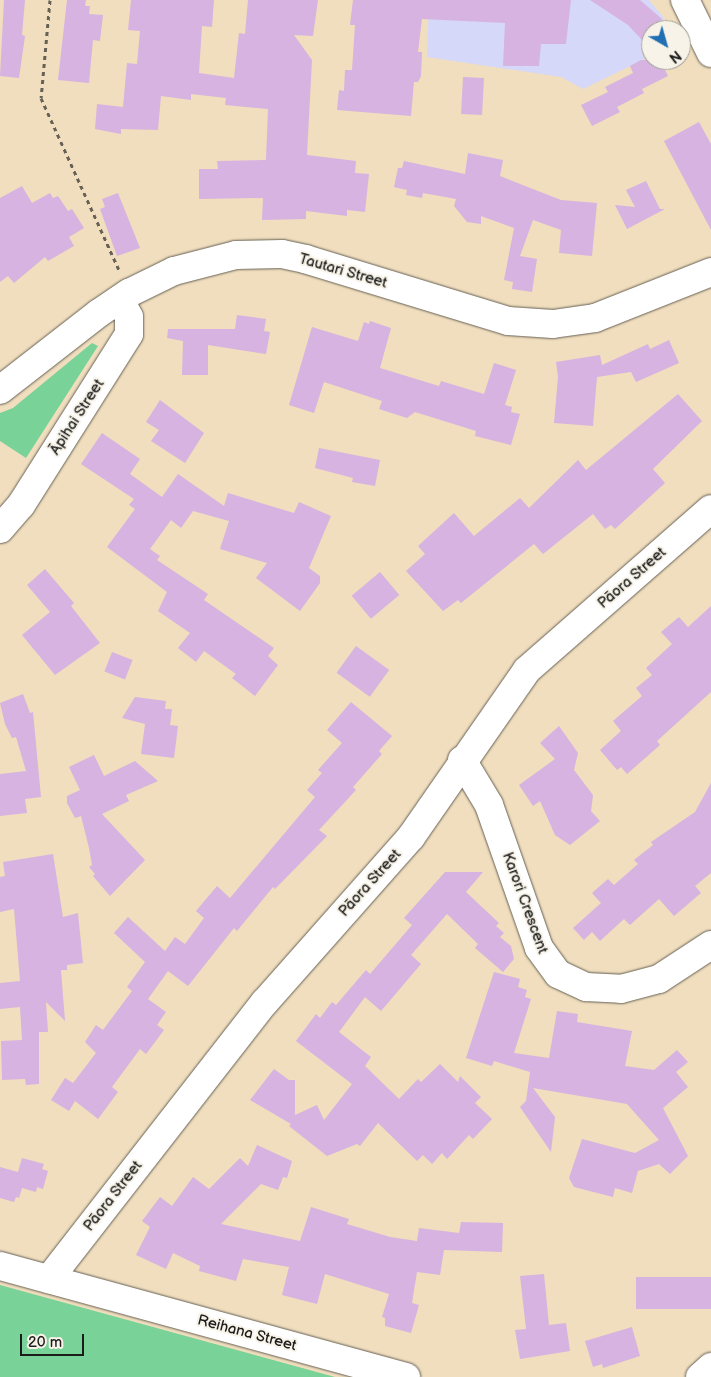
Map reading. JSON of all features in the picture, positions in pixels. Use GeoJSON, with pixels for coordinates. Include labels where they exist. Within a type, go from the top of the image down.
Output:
{"type":"FeatureCollection","features":[{"type":"Feature","properties":{"kind":"street"},"geometry":{"type":"LineString","coordinates":[[686,0],[711,53]]}},
{"type":"Feature","properties":{"kind":"street","name":"Tautari Street"},"geometry":{"type":"LineString","coordinates":[[0,390],[125,296],[174,271],[213,259],[260,253],[282,254],[508,321],[553,324],[595,318],[711,272]]}},
{"type":"Feature","properties":{"kind":"street","name":"Āpihai Street"},"geometry":{"type":"LineString","coordinates":[[0,529],[21,505],[129,334],[129,317],[125,296]]}},
{"type":"Feature","properties":{"kind":"street","name":"Pāora Street"},"geometry":{"type":"LineString","coordinates":[[49,1279],[265,1002],[411,837],[462,760],[527,670],[711,509]]}},
{"type":"Feature","properties":{"kind":"street","name":"Karori Crescent"},"geometry":{"type":"LineString","coordinates":[[462,760],[489,805],[539,948],[558,974],[586,987],[621,989],[659,979],[711,945]]}},
{"type":"Feature","properties":{"kind":"street","name":"Reihana Street"},"geometry":{"type":"LineString","coordinates":[[0,1266],[406,1377]]}},
{"type":"Feature","properties":{"kind":"street"},"geometry":{"type":"LineString","coordinates":[[700,1377],[711,1366]]}},
{"type":"Feature","properties":{"kind":"path"},"geometry":{"type":"LineString","coordinates":[[50,0],[41,98],[125,296]]}},
{"type":"Feature","properties":{"kind":"shaded area"},"geometry":{"type":"Polygon","coordinates":[[[429,0],[649,0],[664,20],[641,20],[641,61],[583,89],[561,77],[427,57],[429,0]]]}},
{"type":"Feature","properties":{"kind":"green space"},"geometry":{"type":"Polygon","coordinates":[[[92,343],[98,346],[26,458],[0,441],[0,413],[13,408],[92,343]]]}},
{"type":"Feature","properties":{"kind":"green space"},"geometry":{"type":"Polygon","coordinates":[[[0,1285],[335,1377],[0,1377],[0,1285]]]}},
{"type":"Feature","properties":{"kind":"building"},"geometry":{"type":"Polygon","coordinates":[[[4,0],[25,0],[22,35],[25,36],[19,78],[0,76],[4,0]]]}},
{"type":"Feature","properties":{"kind":"building"},"geometry":{"type":"Polygon","coordinates":[[[67,0],[86,0],[85,6],[90,6],[89,14],[103,15],[100,41],[93,40],[89,83],[58,80],[67,0]]]}},
{"type":"Feature","properties":{"kind":"building"},"geometry":{"type":"Polygon","coordinates":[[[131,0],[214,0],[212,27],[202,26],[199,73],[234,78],[239,33],[245,34],[248,0],[318,0],[313,36],[294,35],[312,60],[307,155],[356,161],[355,173],[369,174],[365,212],[347,210],[347,216],[306,211],[306,219],[262,220],[263,198],[199,199],[199,169],[218,169],[217,161],[266,160],[268,109],[225,105],[226,98],[191,94],[191,100],[161,96],[158,130],[121,129],[121,134],[95,129],[97,104],[123,107],[127,63],[137,64],[140,31],[128,30],[131,0]]]}},
{"type":"Feature","properties":{"kind":"building"},"geometry":{"type":"Polygon","coordinates":[[[353,0],[571,0],[566,44],[541,44],[539,66],[503,66],[505,23],[422,19],[418,52],[422,52],[421,76],[418,82],[414,82],[411,116],[337,110],[339,90],[344,91],[345,70],[352,70],[355,25],[350,25],[353,0]]]}},
{"type":"Feature","properties":{"kind":"building"},"geometry":{"type":"Polygon","coordinates":[[[590,0],[640,0],[662,19],[641,20],[641,39],[628,25],[590,0]]]}},
{"type":"Feature","properties":{"kind":"building"},"geometry":{"type":"Polygon","coordinates":[[[641,60],[641,70],[665,70],[668,76],[642,89],[644,93],[617,107],[620,112],[592,126],[581,105],[608,92],[605,87],[633,73],[630,66],[641,60]]]}},
{"type":"Feature","properties":{"kind":"building"},"geometry":{"type":"Polygon","coordinates":[[[463,77],[484,78],[482,115],[461,114],[463,77]]]}},
{"type":"Feature","properties":{"kind":"building"},"geometry":{"type":"Polygon","coordinates":[[[699,122],[711,144],[711,230],[664,141],[699,122]]]}},
{"type":"Feature","properties":{"kind":"building"},"geometry":{"type":"Polygon","coordinates":[[[468,153],[503,160],[500,176],[561,200],[597,203],[592,256],[559,253],[561,230],[533,220],[520,256],[537,259],[532,292],[512,289],[513,282],[504,280],[514,228],[481,216],[481,224],[467,222],[454,206],[456,199],[423,193],[422,198],[406,195],[407,190],[394,187],[398,168],[402,168],[404,161],[465,174],[468,153]]]}},
{"type":"Feature","properties":{"kind":"building"},"geometry":{"type":"Polygon","coordinates":[[[646,181],[660,209],[665,209],[627,229],[615,205],[635,207],[626,190],[646,181]]]}},
{"type":"Feature","properties":{"kind":"building"},"geometry":{"type":"Polygon","coordinates":[[[22,186],[32,203],[50,193],[53,198],[58,196],[68,211],[72,209],[84,228],[69,237],[74,246],[48,261],[45,257],[14,283],[8,276],[0,282],[0,198],[22,186]]]}},
{"type":"Feature","properties":{"kind":"building"},"geometry":{"type":"Polygon","coordinates":[[[118,193],[140,248],[117,256],[100,209],[105,207],[102,199],[118,193]]]}},
{"type":"Feature","properties":{"kind":"building"},"geometry":{"type":"Polygon","coordinates":[[[237,315],[266,319],[264,331],[270,332],[266,354],[208,345],[208,375],[182,375],[183,341],[167,338],[168,329],[235,329],[237,315]]]}},
{"type":"Feature","properties":{"kind":"building"},"geometry":{"type":"Polygon","coordinates":[[[370,321],[391,328],[380,368],[439,386],[441,381],[484,394],[494,363],[516,370],[505,405],[512,407],[511,412],[520,414],[511,445],[475,436],[476,431],[415,412],[407,418],[379,409],[382,401],[324,382],[314,413],[289,405],[312,327],[358,341],[364,322],[369,324],[370,321]]]}},
{"type":"Feature","properties":{"kind":"building"},"geometry":{"type":"Polygon","coordinates":[[[669,340],[679,363],[636,382],[631,372],[597,377],[593,426],[554,423],[558,377],[556,362],[600,355],[602,365],[648,344],[650,349],[669,340]]]}},
{"type":"Feature","properties":{"kind":"building"},"geometry":{"type":"Polygon","coordinates":[[[678,394],[702,421],[653,469],[665,483],[615,529],[611,525],[605,529],[593,514],[543,554],[534,544],[461,603],[458,600],[443,611],[406,571],[425,554],[418,546],[454,513],[474,536],[520,498],[529,508],[578,460],[586,470],[678,394]]]}},
{"type":"Feature","properties":{"kind":"building"},"geometry":{"type":"Polygon","coordinates":[[[160,400],[204,433],[185,463],[151,441],[159,430],[146,422],[160,400]]]}},
{"type":"Feature","properties":{"kind":"building"},"geometry":{"type":"Polygon","coordinates":[[[102,433],[140,459],[130,474],[162,497],[178,474],[224,506],[228,493],[294,513],[299,502],[331,516],[309,568],[320,576],[320,583],[300,611],[256,578],[267,563],[220,549],[229,521],[193,511],[181,528],[171,520],[150,549],[160,556],[157,560],[208,594],[204,600],[274,648],[268,656],[278,665],[255,696],[232,678],[236,674],[204,651],[196,662],[178,648],[190,633],[158,611],[167,592],[107,547],[135,509],[129,505],[134,499],[81,464],[102,433]]]}},
{"type":"Feature","properties":{"kind":"building"},"geometry":{"type":"Polygon","coordinates":[[[319,448],[380,460],[375,486],[352,482],[353,478],[315,468],[319,448]]]}},
{"type":"Feature","properties":{"kind":"building"},"geometry":{"type":"Polygon","coordinates":[[[45,569],[74,603],[71,606],[100,643],[55,675],[22,635],[50,612],[27,585],[45,569]]]}},
{"type":"Feature","properties":{"kind":"building"},"geometry":{"type":"Polygon","coordinates":[[[380,572],[399,595],[371,619],[352,596],[380,572]]]}},
{"type":"Feature","properties":{"kind":"building"},"geometry":{"type":"Polygon","coordinates":[[[711,606],[711,692],[657,741],[660,745],[627,774],[621,767],[617,770],[600,750],[621,731],[613,721],[642,696],[636,688],[652,675],[646,668],[672,644],[661,632],[679,617],[688,627],[711,606]]]}},
{"type":"Feature","properties":{"kind":"building"},"geometry":{"type":"Polygon","coordinates":[[[356,646],[389,670],[370,697],[337,673],[356,646]]]}},
{"type":"Feature","properties":{"kind":"building"},"geometry":{"type":"Polygon","coordinates":[[[112,652],[133,660],[125,679],[104,672],[112,652]]]}},
{"type":"Feature","properties":{"kind":"building"},"geometry":{"type":"Polygon","coordinates":[[[23,694],[30,713],[33,712],[41,797],[25,799],[27,813],[0,816],[0,774],[26,771],[16,737],[12,738],[5,724],[0,703],[23,694]]]}},
{"type":"Feature","properties":{"kind":"building"},"geometry":{"type":"Polygon","coordinates":[[[135,697],[166,701],[165,709],[172,709],[170,725],[178,726],[174,758],[141,754],[145,724],[122,718],[135,697]]]}},
{"type":"Feature","properties":{"kind":"building"},"geometry":{"type":"Polygon","coordinates":[[[351,702],[392,736],[379,751],[382,754],[353,787],[356,790],[319,830],[327,836],[275,889],[273,887],[237,931],[234,928],[188,986],[168,971],[148,999],[166,1012],[157,1025],[164,1030],[146,1054],[140,1049],[112,1087],[118,1092],[98,1119],[75,1101],[69,1111],[51,1100],[65,1078],[73,1083],[96,1053],[85,1042],[96,1025],[103,1030],[132,991],[127,987],[145,962],[114,933],[128,917],[165,951],[175,937],[185,944],[204,918],[196,911],[217,886],[230,898],[315,797],[307,790],[322,773],[318,770],[342,743],[327,730],[351,702]]]}},
{"type":"Feature","properties":{"kind":"building"},"geometry":{"type":"Polygon","coordinates":[[[559,726],[578,753],[574,770],[593,795],[591,811],[600,821],[570,845],[555,835],[540,801],[533,806],[519,785],[555,759],[540,743],[559,726]]]}},
{"type":"Feature","properties":{"kind":"building"},"geometry":{"type":"Polygon","coordinates":[[[94,755],[104,776],[135,761],[158,781],[126,795],[129,801],[102,814],[145,860],[110,896],[93,876],[95,874],[89,867],[92,865],[81,816],[75,818],[67,803],[67,796],[80,790],[69,767],[94,755]]]}},
{"type":"Feature","properties":{"kind":"building"},"geometry":{"type":"Polygon","coordinates":[[[711,783],[711,873],[695,886],[701,893],[674,916],[659,899],[630,925],[624,919],[600,941],[592,932],[584,940],[573,928],[601,903],[592,893],[608,879],[614,885],[638,864],[634,860],[653,845],[651,842],[695,812],[711,783]]]}},
{"type":"Feature","properties":{"kind":"building"},"geometry":{"type":"Polygon","coordinates":[[[53,854],[63,917],[78,913],[83,963],[67,965],[67,970],[61,970],[65,1021],[46,1002],[48,1032],[39,1032],[39,1084],[26,1085],[25,1079],[2,1080],[1,1041],[22,1040],[20,1007],[0,1009],[0,983],[20,981],[14,909],[0,912],[0,877],[5,876],[3,862],[53,854]]]}},
{"type":"Feature","properties":{"kind":"building"},"geometry":{"type":"Polygon","coordinates":[[[445,872],[483,872],[466,892],[499,923],[496,926],[504,933],[500,937],[511,946],[514,959],[503,972],[475,948],[478,944],[447,914],[411,955],[421,964],[381,1011],[365,997],[339,1032],[371,1057],[365,1066],[399,1099],[418,1079],[421,1082],[440,1064],[458,1082],[460,1076],[481,1097],[475,1103],[492,1119],[473,1139],[469,1135],[447,1159],[442,1153],[432,1164],[423,1155],[417,1161],[378,1123],[360,1146],[357,1144],[327,1156],[289,1126],[291,1124],[250,1100],[274,1069],[289,1080],[295,1080],[295,1115],[317,1105],[324,1120],[352,1084],[296,1041],[316,1014],[320,1018],[332,1002],[336,1005],[366,970],[370,974],[412,925],[404,918],[445,872]]]}},
{"type":"Feature","properties":{"kind":"building"},"geometry":{"type":"Polygon","coordinates":[[[494,972],[520,979],[518,987],[527,990],[525,997],[531,999],[514,1053],[549,1058],[557,1011],[578,1014],[577,1022],[632,1031],[625,1066],[654,1070],[677,1050],[688,1062],[676,1072],[688,1087],[663,1108],[688,1156],[670,1174],[659,1164],[638,1171],[632,1193],[615,1188],[613,1197],[574,1187],[569,1178],[582,1139],[635,1153],[659,1140],[627,1104],[533,1088],[555,1117],[551,1152],[520,1107],[526,1101],[530,1072],[494,1061],[492,1066],[466,1058],[494,972]]]}},
{"type":"Feature","properties":{"kind":"building"},"geometry":{"type":"Polygon","coordinates":[[[257,1145],[292,1161],[287,1178],[283,1177],[278,1190],[261,1184],[221,1224],[300,1241],[311,1207],[349,1219],[347,1224],[390,1237],[417,1241],[419,1228],[459,1233],[461,1222],[503,1223],[502,1252],[444,1250],[440,1275],[417,1272],[412,1303],[419,1305],[411,1333],[385,1326],[385,1318],[382,1317],[389,1294],[325,1274],[317,1304],[282,1295],[289,1267],[243,1259],[236,1281],[199,1271],[200,1266],[173,1253],[166,1269],[136,1255],[150,1227],[142,1221],[160,1197],[172,1206],[193,1177],[209,1189],[240,1158],[248,1166],[257,1145]]]}},
{"type":"Feature","properties":{"kind":"building"},"geometry":{"type":"Polygon","coordinates":[[[22,1158],[44,1164],[42,1169],[48,1171],[43,1189],[37,1187],[36,1192],[22,1188],[19,1198],[16,1197],[14,1202],[0,1198],[0,1167],[18,1172],[22,1158]]]}},
{"type":"Feature","properties":{"kind":"building"},"geometry":{"type":"Polygon","coordinates":[[[544,1274],[549,1325],[566,1323],[570,1351],[520,1359],[515,1330],[526,1329],[520,1276],[544,1274]]]}},
{"type":"Feature","properties":{"kind":"building"},"geometry":{"type":"Polygon","coordinates":[[[636,1277],[711,1277],[711,1309],[636,1309],[636,1277]]]}},
{"type":"Feature","properties":{"kind":"building"},"geometry":{"type":"Polygon","coordinates":[[[632,1327],[640,1356],[603,1368],[602,1364],[593,1367],[585,1341],[632,1327]]]}}]}
